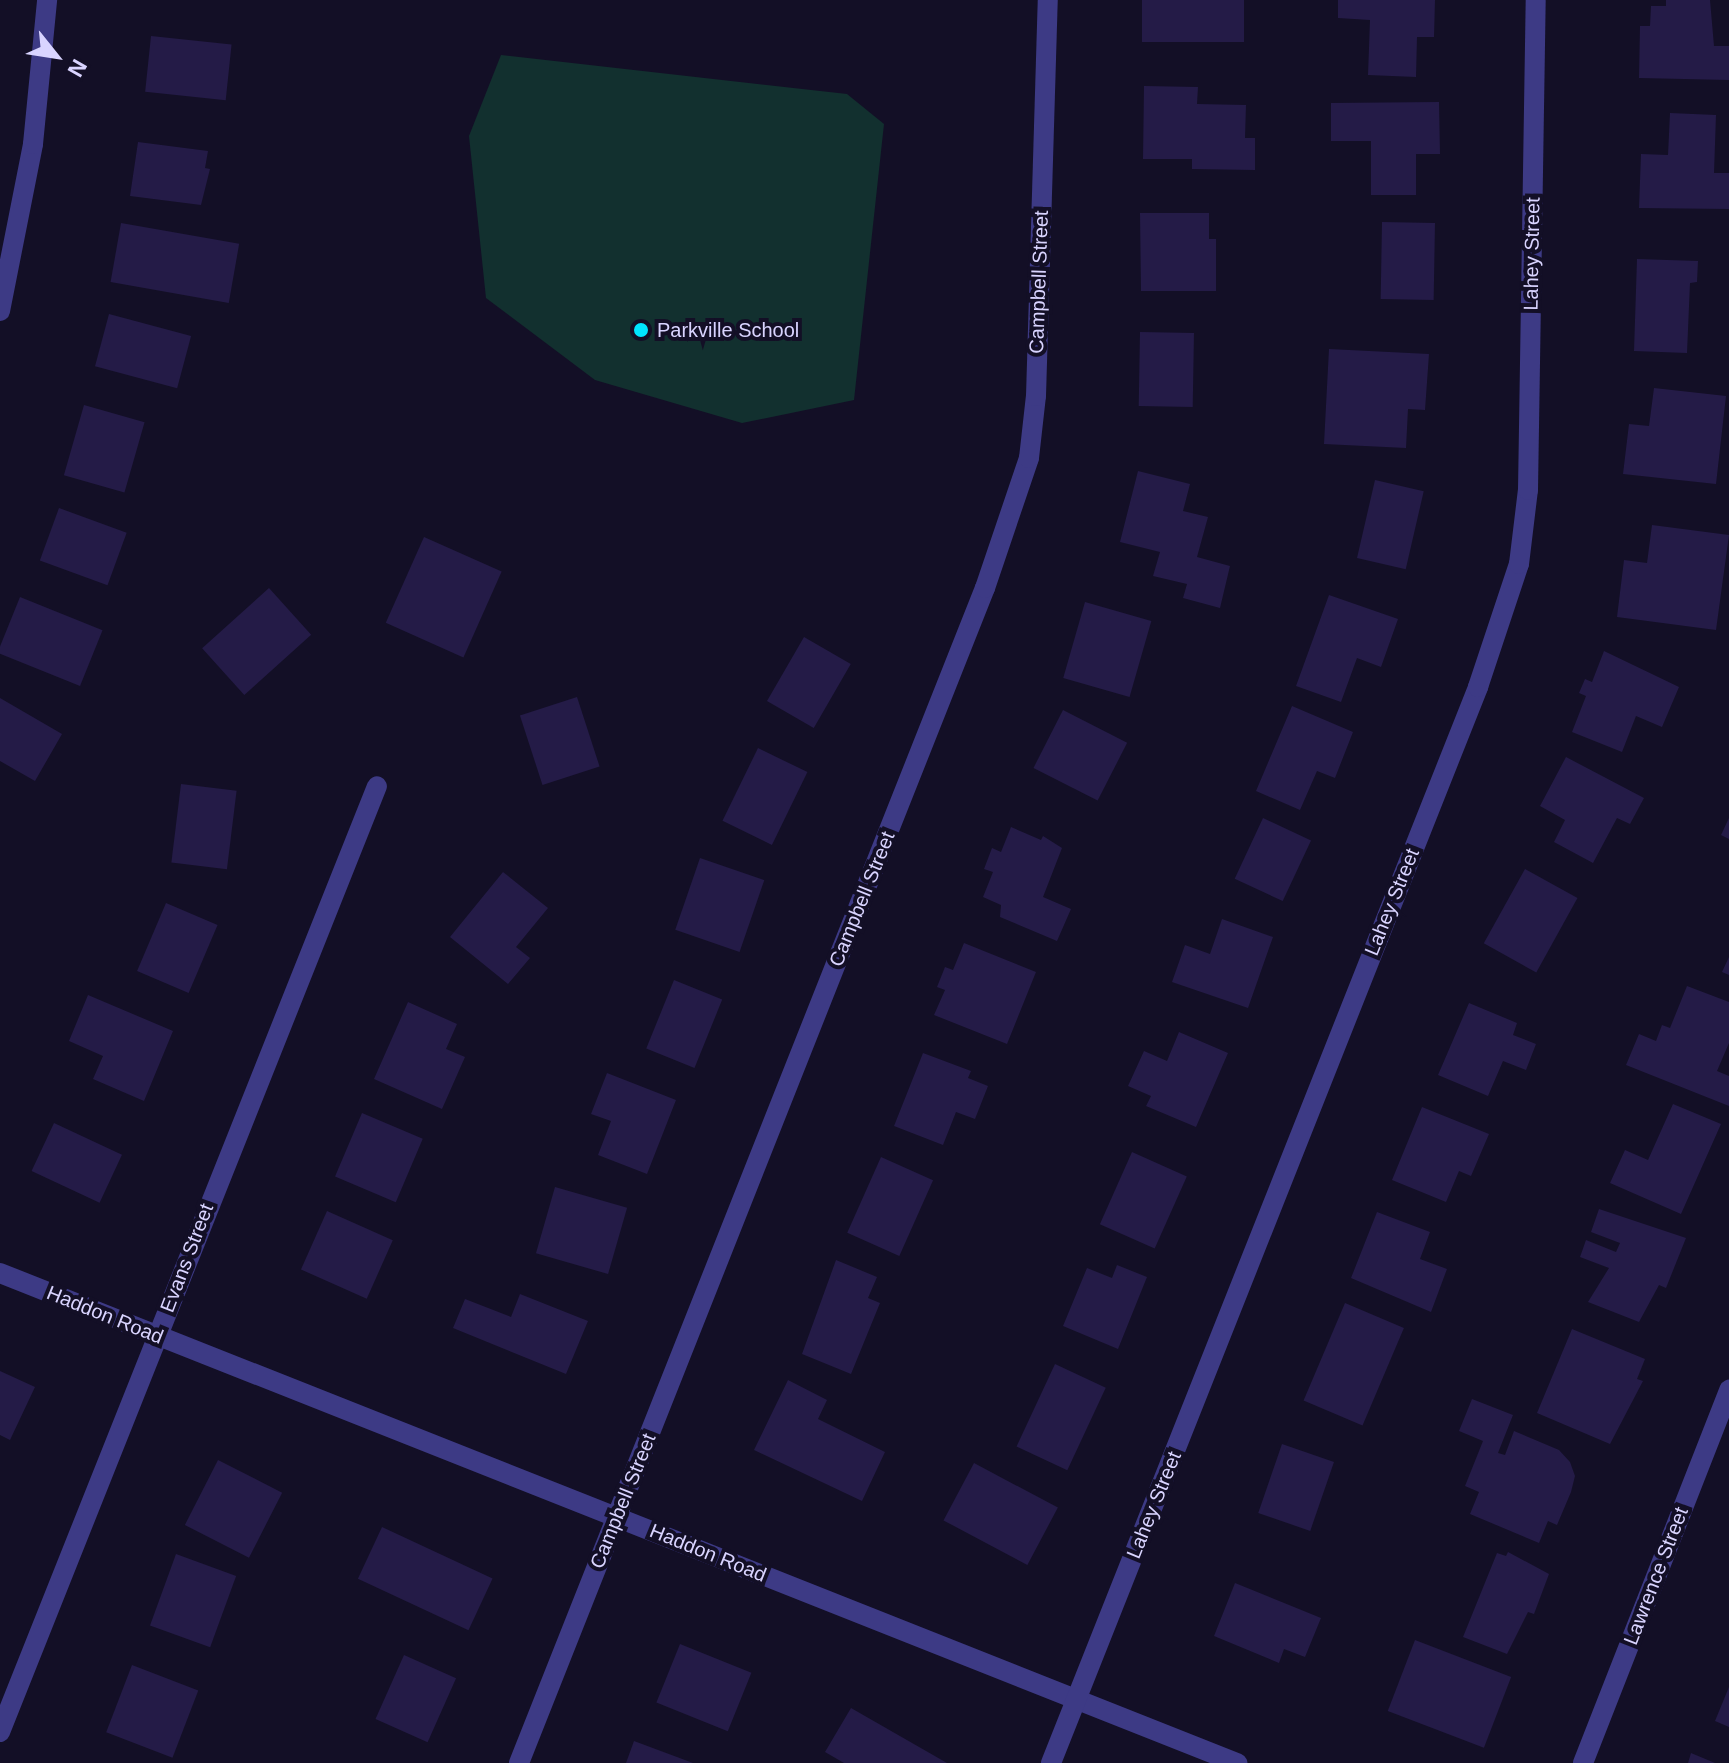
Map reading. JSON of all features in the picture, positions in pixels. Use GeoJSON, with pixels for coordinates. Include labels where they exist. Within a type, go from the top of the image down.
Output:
{"type":"FeatureCollection","features":[{"type":"Feature","properties":{"kind":"street"},"geometry":{"type":"LineString","coordinates":[[0,311],[33,144],[47,0]]}},
{"type":"Feature","properties":{"kind":"street","name":"Campbell Street"},"geometry":{"type":"LineString","coordinates":[[519,1763],[985,588],[1029,458],[1036,396],[1048,0]]}},
{"type":"Feature","properties":{"kind":"street","name":"Lahey Street"},"geometry":{"type":"LineString","coordinates":[[1051,1763],[1478,687],[1519,564],[1528,490],[1536,0]]}},
{"type":"Feature","properties":{"kind":"street","name":"Evans Street"},"geometry":{"type":"LineString","coordinates":[[0,1732],[377,786]]}},
{"type":"Feature","properties":{"kind":"street","name":"Haddon Road"},"geometry":{"type":"LineString","coordinates":[[0,1273],[1237,1763]]}},
{"type":"Feature","properties":{"kind":"street","name":"Lawrence Street"},"geometry":{"type":"LineString","coordinates":[[1583,1763],[1729,1390]]}},
{"type":"Feature","properties":{"kind":"green space"},"geometry":{"type":"Polygon","coordinates":[[[501,55],[847,94],[884,124],[854,400],[742,423],[595,380],[486,298],[469,136],[501,55]]]}},
{"type":"Feature","properties":{"kind":"building"},"geometry":{"type":"Polygon","coordinates":[[[1142,0],[1244,0],[1244,42],[1142,42],[1142,0]]]}},
{"type":"Feature","properties":{"kind":"building"},"geometry":{"type":"Polygon","coordinates":[[[1338,0],[1435,0],[1434,37],[1417,37],[1416,77],[1368,75],[1370,20],[1338,18],[1338,0]]]}},
{"type":"Feature","properties":{"kind":"building"},"geometry":{"type":"Polygon","coordinates":[[[1666,0],[1710,0],[1714,46],[1729,46],[1729,80],[1639,78],[1640,26],[1650,26],[1651,6],[1666,6],[1666,0]]]}},
{"type":"Feature","properties":{"kind":"building"},"geometry":{"type":"Polygon","coordinates":[[[151,36],[232,44],[226,100],[145,92],[151,36]]]}},
{"type":"Feature","properties":{"kind":"building"},"geometry":{"type":"Polygon","coordinates":[[[1144,86],[1198,87],[1197,104],[1246,105],[1245,138],[1255,138],[1255,170],[1192,169],[1192,159],[1143,159],[1144,86]]]}},
{"type":"Feature","properties":{"kind":"building"},"geometry":{"type":"Polygon","coordinates":[[[1439,102],[1440,154],[1416,154],[1416,195],[1371,195],[1371,141],[1331,141],[1331,103],[1439,102]]]}},
{"type":"Feature","properties":{"kind":"building"},"geometry":{"type":"Polygon","coordinates":[[[1670,113],[1716,115],[1714,173],[1729,173],[1729,209],[1639,208],[1641,154],[1668,155],[1670,113]]]}},
{"type":"Feature","properties":{"kind":"building"},"geometry":{"type":"Polygon","coordinates":[[[138,142],[208,151],[205,168],[210,169],[201,205],[130,196],[138,142]]]}},
{"type":"Feature","properties":{"kind":"building"},"geometry":{"type":"Polygon","coordinates":[[[1140,213],[1209,213],[1209,239],[1216,239],[1216,291],[1141,291],[1140,213]]]}},
{"type":"Feature","properties":{"kind":"building"},"geometry":{"type":"Polygon","coordinates":[[[1382,222],[1435,223],[1434,300],[1381,299],[1382,222]]]}},
{"type":"Feature","properties":{"kind":"building"},"geometry":{"type":"Polygon","coordinates":[[[121,223],[239,244],[229,303],[111,282],[121,223]]]}},
{"type":"Feature","properties":{"kind":"building"},"geometry":{"type":"Polygon","coordinates":[[[1637,259],[1698,261],[1697,282],[1690,283],[1687,353],[1634,351],[1637,259]]]}},
{"type":"Feature","properties":{"kind":"building"},"geometry":{"type":"Polygon","coordinates":[[[109,314],[191,336],[177,388],[95,366],[109,314]]]}},
{"type":"Feature","properties":{"kind":"building"},"geometry":{"type":"Polygon","coordinates":[[[1140,332],[1194,333],[1193,407],[1139,406],[1140,332]]]}},
{"type":"Feature","properties":{"kind":"building"},"geometry":{"type":"Polygon","coordinates":[[[1329,349],[1429,354],[1425,410],[1408,409],[1406,448],[1324,444],[1329,349]]]}},
{"type":"Feature","properties":{"kind":"building"},"geometry":{"type":"Polygon","coordinates":[[[1654,388],[1726,396],[1716,484],[1623,474],[1629,424],[1649,426],[1654,388]]]}},
{"type":"Feature","properties":{"kind":"building"},"geometry":{"type":"Polygon","coordinates":[[[84,405],[145,422],[124,493],[64,475],[84,405]]]}},
{"type":"Feature","properties":{"kind":"building"},"geometry":{"type":"Polygon","coordinates":[[[1138,471],[1190,484],[1183,511],[1208,517],[1197,557],[1230,566],[1220,608],[1183,598],[1187,584],[1153,576],[1160,552],[1120,542],[1138,471]]]}},
{"type":"Feature","properties":{"kind":"building"},"geometry":{"type":"Polygon","coordinates":[[[1375,480],[1424,491],[1406,569],[1357,558],[1375,480]]]}},
{"type":"Feature","properties":{"kind":"building"},"geometry":{"type":"Polygon","coordinates":[[[59,508],[127,533],[108,585],[40,561],[59,508]]]}},
{"type":"Feature","properties":{"kind":"building"},"geometry":{"type":"Polygon","coordinates":[[[1652,525],[1729,535],[1716,630],[1617,617],[1624,560],[1647,563],[1652,525]]]}},
{"type":"Feature","properties":{"kind":"building"},"geometry":{"type":"Polygon","coordinates":[[[424,537],[502,572],[463,657],[386,623],[424,537]]]}},
{"type":"Feature","properties":{"kind":"building"},"geometry":{"type":"Polygon","coordinates":[[[269,588],[311,635],[244,695],[202,648],[269,588]]]}},
{"type":"Feature","properties":{"kind":"building"},"geometry":{"type":"Polygon","coordinates":[[[1329,595],[1398,619],[1381,667],[1357,658],[1341,702],[1296,686],[1329,595]]]}},
{"type":"Feature","properties":{"kind":"building"},"geometry":{"type":"Polygon","coordinates":[[[20,597],[103,630],[80,686],[0,654],[20,597]]]}},
{"type":"Feature","properties":{"kind":"building"},"geometry":{"type":"Polygon","coordinates":[[[1085,602],[1151,621],[1130,697],[1063,678],[1085,602]]]}},
{"type":"Feature","properties":{"kind":"building"},"geometry":{"type":"Polygon","coordinates":[[[804,637],[851,664],[814,728],[767,701],[804,637]]]}},
{"type":"Feature","properties":{"kind":"building"},"geometry":{"type":"Polygon","coordinates":[[[1604,651],[1679,687],[1662,727],[1636,716],[1622,752],[1572,732],[1586,696],[1579,693],[1585,679],[1592,682],[1604,651]]]}},
{"type":"Feature","properties":{"kind":"building"},"geometry":{"type":"Polygon","coordinates":[[[577,697],[600,766],[542,785],[520,716],[577,697]]]}},
{"type":"Feature","properties":{"kind":"building"},"geometry":{"type":"Polygon","coordinates":[[[0,698],[62,734],[35,781],[0,761],[0,698]]]}},
{"type":"Feature","properties":{"kind":"building"},"geometry":{"type":"Polygon","coordinates":[[[1292,706],[1353,732],[1335,778],[1317,771],[1300,810],[1256,791],[1292,706]]]}},
{"type":"Feature","properties":{"kind":"building"},"geometry":{"type":"Polygon","coordinates":[[[1063,710],[1127,743],[1098,801],[1033,768],[1063,710]]]}},
{"type":"Feature","properties":{"kind":"building"},"geometry":{"type":"Polygon","coordinates":[[[758,748],[807,772],[772,845],[722,821],[758,748]]]}},
{"type":"Feature","properties":{"kind":"building"},"geometry":{"type":"Polygon","coordinates":[[[1566,757],[1644,798],[1630,824],[1617,818],[1593,863],[1554,842],[1565,820],[1540,806],[1566,757]]]}},
{"type":"Feature","properties":{"kind":"building"},"geometry":{"type":"Polygon","coordinates":[[[181,784],[237,791],[227,869],[171,862],[181,784]]]}},
{"type":"Feature","properties":{"kind":"building"},"geometry":{"type":"Polygon","coordinates":[[[1263,818],[1311,840],[1283,901],[1235,879],[1263,818]]]}},
{"type":"Feature","properties":{"kind":"building"},"geometry":{"type":"Polygon","coordinates":[[[1729,818],[1729,839],[1721,835],[1729,818]]]}},
{"type":"Feature","properties":{"kind":"building"},"geometry":{"type":"Polygon","coordinates":[[[1011,827],[1041,840],[1043,836],[1062,848],[1043,897],[1071,909],[1057,941],[1000,917],[1001,905],[983,897],[993,872],[984,869],[992,848],[1001,852],[1011,827]]]}},
{"type":"Feature","properties":{"kind":"building"},"geometry":{"type":"Polygon","coordinates":[[[700,858],[764,880],[740,952],[675,930],[700,858]]]}},
{"type":"Feature","properties":{"kind":"building"},"geometry":{"type":"Polygon","coordinates":[[[1525,869],[1577,898],[1536,972],[1484,943],[1525,869]]]}},
{"type":"Feature","properties":{"kind":"building"},"geometry":{"type":"Polygon","coordinates":[[[503,872],[548,908],[516,947],[530,958],[508,984],[450,937],[503,872]]]}},
{"type":"Feature","properties":{"kind":"building"},"geometry":{"type":"Polygon","coordinates":[[[166,903],[218,925],[189,993],[137,971],[166,903]]]}},
{"type":"Feature","properties":{"kind":"building"},"geometry":{"type":"Polygon","coordinates":[[[1222,919],[1273,937],[1248,1008],[1172,982],[1185,945],[1210,954],[1222,919]]]}},
{"type":"Feature","properties":{"kind":"building"},"geometry":{"type":"Polygon","coordinates":[[[964,943],[1036,972],[1007,1044],[934,1015],[945,990],[937,987],[945,967],[953,970],[964,943]]]}},
{"type":"Feature","properties":{"kind":"building"},"geometry":{"type":"Polygon","coordinates":[[[1729,957],[1729,975],[1722,972],[1729,957]]]}},
{"type":"Feature","properties":{"kind":"building"},"geometry":{"type":"Polygon","coordinates":[[[674,980],[722,999],[694,1068],[646,1049],[674,980]]]}},
{"type":"Feature","properties":{"kind":"building"},"geometry":{"type":"Polygon","coordinates":[[[1687,986],[1729,1002],[1729,1043],[1717,1071],[1729,1076],[1729,1106],[1626,1065],[1639,1034],[1656,1041],[1662,1025],[1670,1028],[1687,986]]]}},
{"type":"Feature","properties":{"kind":"building"},"geometry":{"type":"Polygon","coordinates":[[[88,995],[173,1031],[144,1101],[93,1079],[103,1056],[69,1041],[88,995]]]}},
{"type":"Feature","properties":{"kind":"building"},"geometry":{"type":"Polygon","coordinates":[[[408,1002],[457,1024],[446,1049],[465,1057],[442,1109],[374,1079],[408,1002]]]}},
{"type":"Feature","properties":{"kind":"building"},"geometry":{"type":"Polygon","coordinates":[[[1469,1003],[1517,1023],[1513,1035],[1536,1044],[1526,1070],[1503,1061],[1488,1096],[1438,1075],[1469,1003]]]}},
{"type":"Feature","properties":{"kind":"building"},"geometry":{"type":"Polygon","coordinates":[[[1179,1032],[1228,1053],[1196,1127],[1146,1106],[1151,1096],[1128,1086],[1144,1051],[1167,1061],[1179,1032]]]}},
{"type":"Feature","properties":{"kind":"building"},"geometry":{"type":"Polygon","coordinates":[[[923,1053],[971,1071],[968,1078],[988,1086],[975,1119],[956,1112],[943,1145],[894,1126],[923,1053]]]}},
{"type":"Feature","properties":{"kind":"building"},"geometry":{"type":"Polygon","coordinates":[[[607,1073],[676,1100],[647,1174],[598,1155],[611,1121],[591,1114],[607,1073]]]}},
{"type":"Feature","properties":{"kind":"building"},"geometry":{"type":"Polygon","coordinates":[[[1673,1104],[1721,1124],[1681,1214],[1610,1183],[1625,1150],[1648,1160],[1673,1104]]]}},
{"type":"Feature","properties":{"kind":"building"},"geometry":{"type":"Polygon","coordinates":[[[1422,1107],[1489,1134],[1471,1176],[1459,1171],[1446,1202],[1392,1180],[1422,1107]]]}},
{"type":"Feature","properties":{"kind":"building"},"geometry":{"type":"Polygon","coordinates":[[[362,1113],[423,1139],[396,1202],[335,1177],[362,1113]]]}},
{"type":"Feature","properties":{"kind":"building"},"geometry":{"type":"Polygon","coordinates":[[[54,1123],[122,1155],[100,1203],[32,1171],[54,1123]]]}},
{"type":"Feature","properties":{"kind":"building"},"geometry":{"type":"Polygon","coordinates":[[[1132,1152],[1187,1176],[1155,1249],[1100,1224],[1132,1152]]]}},
{"type":"Feature","properties":{"kind":"building"},"geometry":{"type":"Polygon","coordinates":[[[881,1157],[933,1180],[899,1256],[847,1233],[881,1157]]]}},
{"type":"Feature","properties":{"kind":"building"},"geometry":{"type":"Polygon","coordinates":[[[555,1187],[627,1208],[608,1274],[536,1253],[555,1187]]]}},
{"type":"Feature","properties":{"kind":"building"},"geometry":{"type":"Polygon","coordinates":[[[1599,1209],[1686,1238],[1666,1288],[1659,1285],[1639,1322],[1588,1302],[1609,1268],[1580,1257],[1586,1240],[1616,1252],[1620,1243],[1591,1232],[1599,1209]]]}},
{"type":"Feature","properties":{"kind":"building"},"geometry":{"type":"Polygon","coordinates":[[[327,1211],[393,1240],[367,1299],[301,1269],[327,1211]]]}},
{"type":"Feature","properties":{"kind":"building"},"geometry":{"type":"Polygon","coordinates":[[[1377,1212],[1430,1232],[1420,1259],[1447,1269],[1431,1312],[1351,1278],[1377,1212]]]}},
{"type":"Feature","properties":{"kind":"building"},"geometry":{"type":"Polygon","coordinates":[[[836,1260],[877,1277],[868,1298],[880,1303],[851,1374],[802,1354],[836,1260]]]}},
{"type":"Feature","properties":{"kind":"building"},"geometry":{"type":"Polygon","coordinates":[[[1117,1265],[1147,1277],[1118,1349],[1063,1326],[1087,1268],[1112,1278],[1117,1265]]]}},
{"type":"Feature","properties":{"kind":"building"},"geometry":{"type":"Polygon","coordinates":[[[520,1294],[588,1321],[566,1374],[453,1328],[465,1299],[511,1317],[520,1294]]]}},
{"type":"Feature","properties":{"kind":"building"},"geometry":{"type":"Polygon","coordinates":[[[1345,1303],[1404,1328],[1362,1426],[1304,1401],[1345,1303]]]}},
{"type":"Feature","properties":{"kind":"building"},"geometry":{"type":"Polygon","coordinates":[[[1572,1329],[1645,1359],[1637,1379],[1643,1381],[1610,1444],[1537,1413],[1572,1329]]]}},
{"type":"Feature","properties":{"kind":"building"},"geometry":{"type":"Polygon","coordinates":[[[1055,1364],[1106,1388],[1067,1470],[1017,1446],[1055,1364]]]}},
{"type":"Feature","properties":{"kind":"building"},"geometry":{"type":"Polygon","coordinates":[[[0,1371],[35,1387],[10,1440],[0,1435],[0,1371]]]}},
{"type":"Feature","properties":{"kind":"building"},"geometry":{"type":"Polygon","coordinates":[[[788,1380],[827,1400],[818,1419],[885,1452],[862,1501],[754,1450],[788,1380]]]}},
{"type":"Feature","properties":{"kind":"building"},"geometry":{"type":"Polygon","coordinates":[[[1472,1399],[1513,1415],[1498,1453],[1505,1455],[1514,1431],[1559,1450],[1570,1462],[1575,1476],[1571,1492],[1557,1525],[1548,1521],[1539,1543],[1470,1514],[1479,1492],[1465,1486],[1483,1441],[1459,1431],[1472,1399]]]}},
{"type":"Feature","properties":{"kind":"building"},"geometry":{"type":"Polygon","coordinates":[[[1282,1444],[1334,1462],[1310,1531],[1258,1513],[1282,1444]]]}},
{"type":"Feature","properties":{"kind":"building"},"geometry":{"type":"Polygon","coordinates":[[[218,1460],[282,1493],[249,1558],[185,1525],[218,1460]]]}},
{"type":"Feature","properties":{"kind":"building"},"geometry":{"type":"Polygon","coordinates":[[[974,1463],[1058,1508],[1027,1565],[943,1520],[974,1463]]]}},
{"type":"Feature","properties":{"kind":"building"},"geometry":{"type":"Polygon","coordinates":[[[382,1527],[493,1579],[468,1630],[358,1579],[382,1527]]]}},
{"type":"Feature","properties":{"kind":"building"},"geometry":{"type":"Polygon","coordinates":[[[1508,1552],[1549,1574],[1534,1614],[1528,1612],[1507,1654],[1463,1637],[1497,1553],[1506,1556],[1508,1552]]]}},
{"type":"Feature","properties":{"kind":"building"},"geometry":{"type":"Polygon","coordinates":[[[176,1554],[236,1576],[210,1647],[150,1625],[176,1554]]]}},
{"type":"Feature","properties":{"kind":"building"},"geometry":{"type":"Polygon","coordinates":[[[1235,1583],[1321,1618],[1305,1657],[1284,1649],[1279,1663],[1214,1636],[1235,1583]]]}},
{"type":"Feature","properties":{"kind":"building"},"geometry":{"type":"Polygon","coordinates":[[[1415,1640],[1511,1677],[1484,1748],[1388,1711],[1415,1640]]]}},
{"type":"Feature","properties":{"kind":"building"},"geometry":{"type":"Polygon","coordinates":[[[680,1644],[751,1673],[728,1731],[656,1702],[680,1644]]]}},
{"type":"Feature","properties":{"kind":"building"},"geometry":{"type":"Polygon","coordinates":[[[404,1655],[456,1678],[428,1742],[376,1719],[404,1655]]]}},
{"type":"Feature","properties":{"kind":"building"},"geometry":{"type":"Polygon","coordinates":[[[132,1665],[198,1690],[172,1758],[106,1732],[132,1665]]]}},
{"type":"Feature","properties":{"kind":"building"},"geometry":{"type":"Polygon","coordinates":[[[1729,1687],[1729,1727],[1715,1721],[1729,1687]]]}},
{"type":"Feature","properties":{"kind":"building"},"geometry":{"type":"Polygon","coordinates":[[[851,1708],[947,1763],[844,1763],[825,1752],[851,1708]]]}},
{"type":"Feature","properties":{"kind":"building"},"geometry":{"type":"Polygon","coordinates":[[[634,1741],[693,1763],[626,1763],[634,1741]]]}},
{"type":"Feature","properties":{"kind":"building"},"geometry":{"type":"Polygon","coordinates":[[[1691,1753],[1715,1763],[1688,1763],[1691,1753]]]}},
{"type":"Feature","properties":{"kind":"place","name":"Parkville School"},"geometry":{"type":"Point","coordinates":[641,330]}}]}
